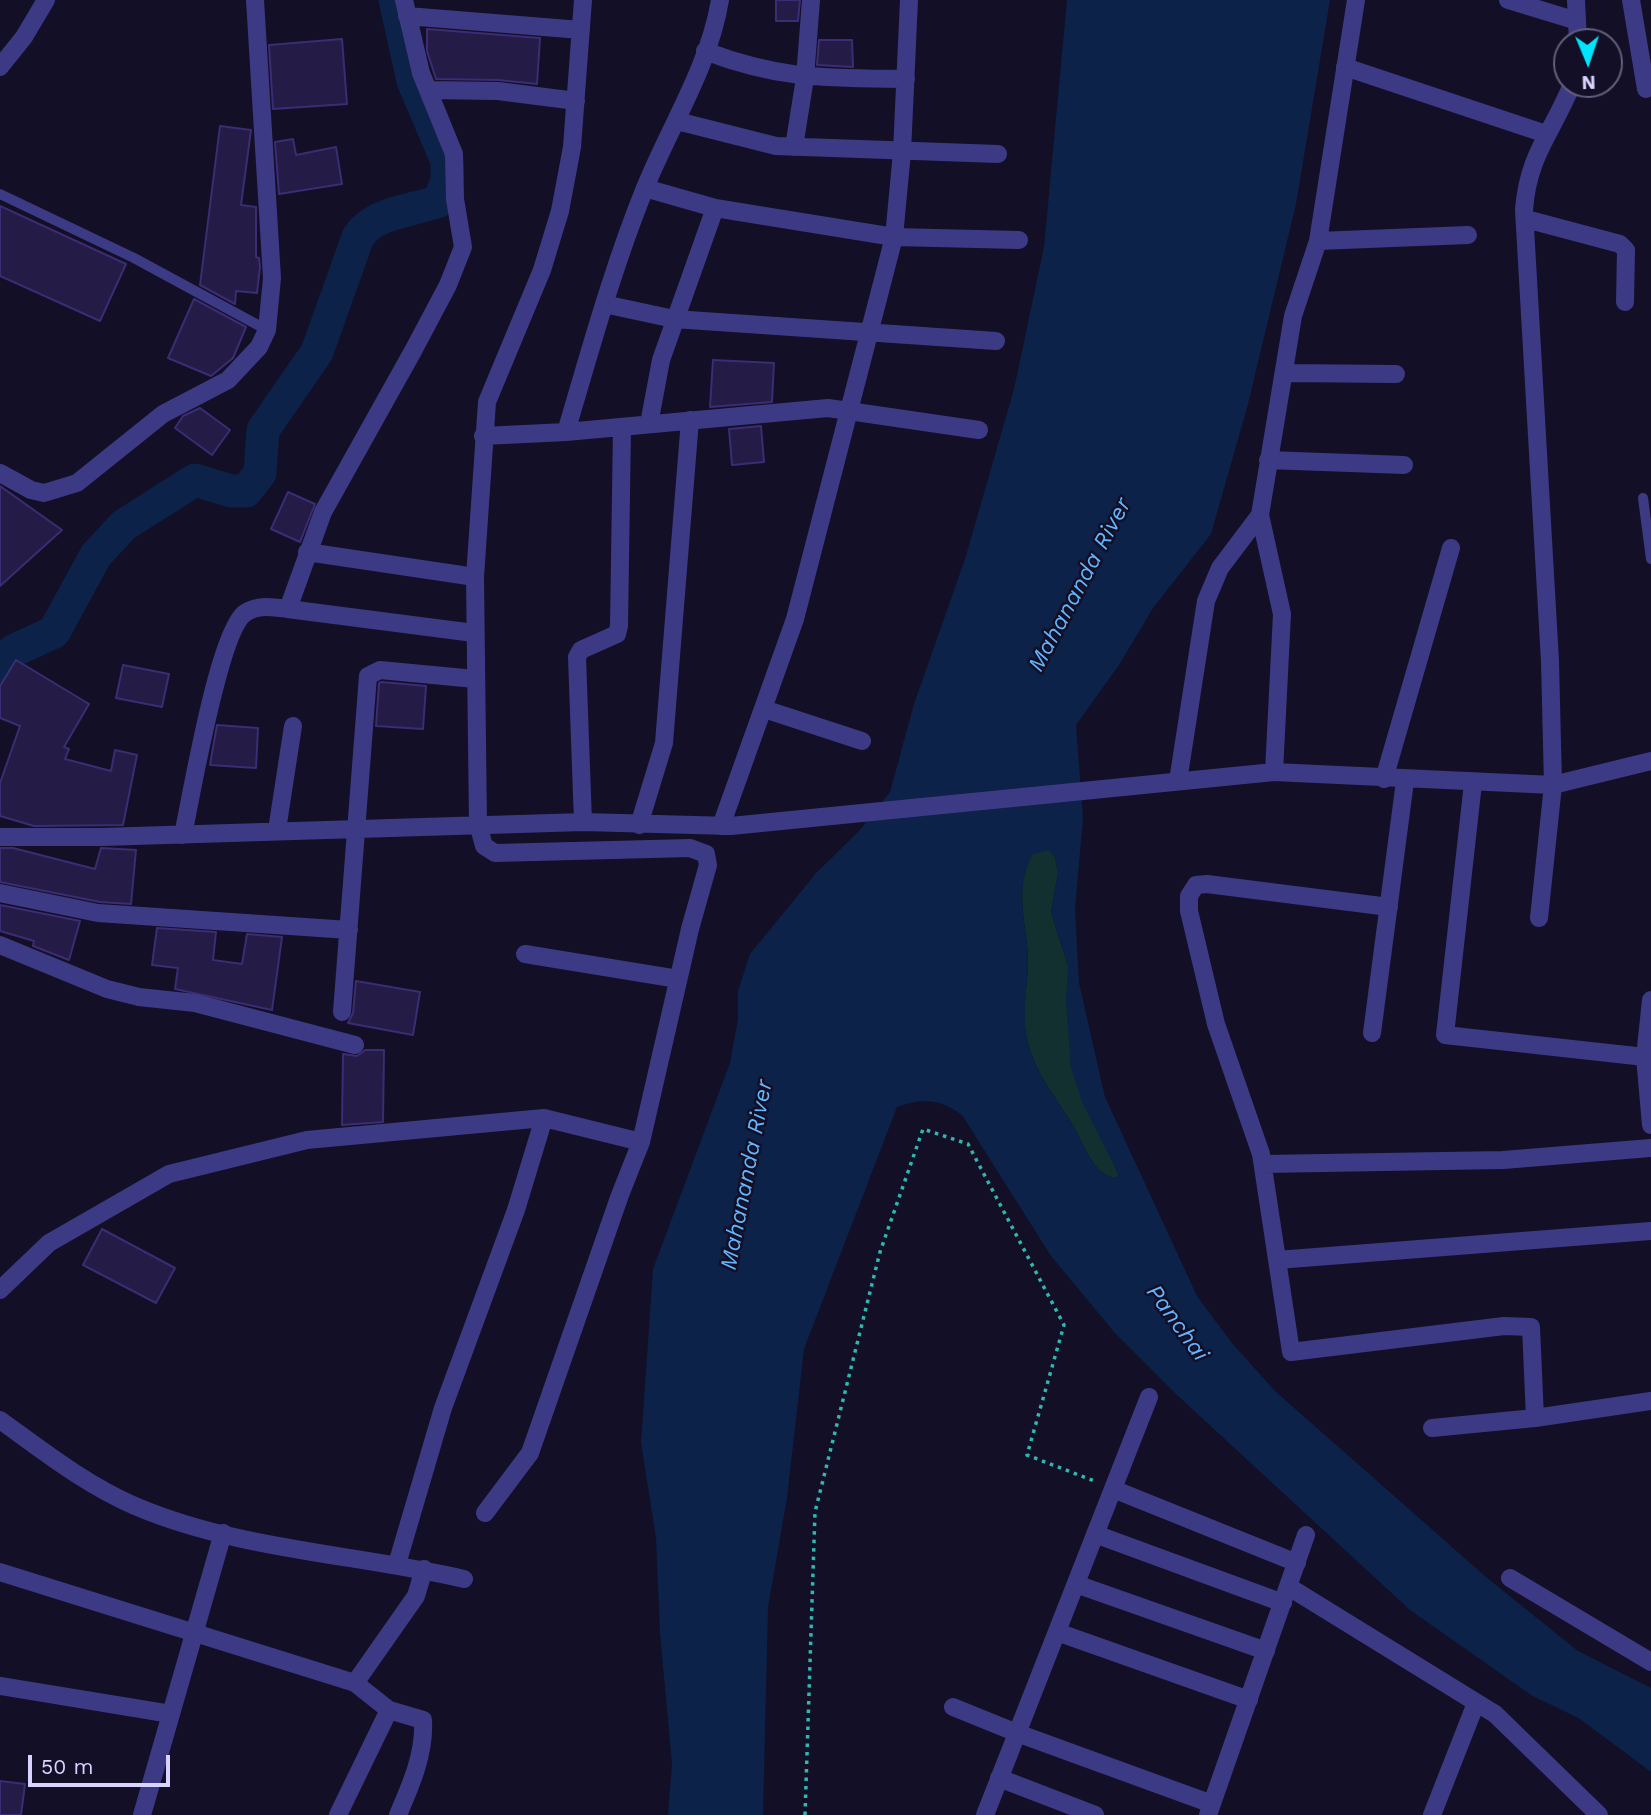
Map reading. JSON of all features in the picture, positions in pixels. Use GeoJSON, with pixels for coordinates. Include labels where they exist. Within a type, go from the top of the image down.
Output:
{"type":"FeatureCollection","features":[{"type":"Feature","properties":{"kind":"street"},"geometry":{"type":"LineString","coordinates":[[0,67],[24,37],[46,0]]}},
{"type":"Feature","properties":{"kind":"street"},"geometry":{"type":"LineString","coordinates":[[0,473],[31,490],[44,493],[77,484],[163,414],[228,380],[259,347],[267,330],[272,278],[255,0]]}},
{"type":"Feature","properties":{"kind":"street"},"geometry":{"type":"LineString","coordinates":[[485,1513],[530,1454],[641,1142],[678,978],[708,865],[706,854],[690,848],[495,853],[484,846],[478,824],[475,577],[487,402],[542,270],[560,211],[572,147],[583,0]]}},
{"type":"Feature","properties":{"kind":"street"},"geometry":{"type":"LineString","coordinates":[[566,432],[604,304],[645,188],[677,121],[717,22],[720,0]]}},
{"type":"Feature","properties":{"kind":"street"},"geometry":{"type":"LineString","coordinates":[[794,147],[805,78],[811,0]]}},
{"type":"Feature","properties":{"kind":"street"},"geometry":{"type":"LineString","coordinates":[[729,826],[764,709],[795,619],[894,237],[902,152],[909,0]]}},
{"type":"Feature","properties":{"kind":"street"},"geometry":{"type":"LineString","coordinates":[[1274,772],[1282,614],[1260,515],[1286,373],[1293,316],[1318,240],[1356,0]]}},
{"type":"Feature","properties":{"kind":"street"},"geometry":{"type":"LineString","coordinates":[[1508,0],[1577,21]]}},
{"type":"Feature","properties":{"kind":"street"},"geometry":{"type":"LineString","coordinates":[[1576,0],[1577,28]]}},
{"type":"Feature","properties":{"kind":"street"},"geometry":{"type":"LineString","coordinates":[[1631,0],[1646,89]]}},
{"type":"Feature","properties":{"kind":"street"},"geometry":{"type":"LineString","coordinates":[[288,608],[323,512],[448,285],[463,247],[455,199],[454,155],[428,90],[405,8],[581,30]]}},
{"type":"Feature","properties":{"kind":"street"},"geometry":{"type":"LineString","coordinates":[[705,51],[762,70],[805,78],[906,79]]}},
{"type":"Feature","properties":{"kind":"street"},"geometry":{"type":"LineString","coordinates":[[1345,67],[1546,134]]}},
{"type":"Feature","properties":{"kind":"street"},"geometry":{"type":"LineString","coordinates":[[428,90],[498,91],[576,101]]}},
{"type":"Feature","properties":{"kind":"street"},"geometry":{"type":"LineString","coordinates":[[1539,918],[1553,785],[1550,661],[1525,219],[1529,175],[1565,98]]}},
{"type":"Feature","properties":{"kind":"street"},"geometry":{"type":"LineString","coordinates":[[677,121],[776,146],[998,154]]}},
{"type":"Feature","properties":{"kind":"street"},"geometry":{"type":"LineString","coordinates":[[645,188],[715,208],[894,237],[1019,240]]}},
{"type":"Feature","properties":{"kind":"street"},"geometry":{"type":"LineString","coordinates":[[649,424],[661,360],[715,208]]}},
{"type":"Feature","properties":{"kind":"street"},"geometry":{"type":"LineString","coordinates":[[1525,219],[1620,244],[1626,250],[1625,302]]}},
{"type":"Feature","properties":{"kind":"street"},"geometry":{"type":"LineString","coordinates":[[1318,240],[1468,235]]}},
{"type":"Feature","properties":{"kind":"street"},"geometry":{"type":"LineString","coordinates":[[604,304],[674,319],[996,341]]}},
{"type":"Feature","properties":{"kind":"street"},"geometry":{"type":"LineString","coordinates":[[1286,373],[1396,374]]}},
{"type":"Feature","properties":{"kind":"street"},"geometry":{"type":"LineString","coordinates":[[483,436],[622,428],[828,408],[979,430]]}},
{"type":"Feature","properties":{"kind":"street"},"geometry":{"type":"LineString","coordinates":[[639,825],[664,743],[690,420]]}},
{"type":"Feature","properties":{"kind":"street"},"geometry":{"type":"LineString","coordinates":[[583,822],[577,657],[581,650],[617,634],[619,626],[622,428]]}},
{"type":"Feature","properties":{"kind":"street"},"geometry":{"type":"LineString","coordinates":[[1268,460],[1404,465]]}},
{"type":"Feature","properties":{"kind":"street"},"geometry":{"type":"LineString","coordinates":[[1178,781],[1206,601],[1226,559],[1260,515]]}},
{"type":"Feature","properties":{"kind":"street"},"geometry":{"type":"LineString","coordinates":[[1384,779],[1451,548]]}},
{"type":"Feature","properties":{"kind":"street"},"geometry":{"type":"LineString","coordinates":[[307,552],[475,577]]}},
{"type":"Feature","properties":{"kind":"street"},"geometry":{"type":"LineString","coordinates":[[183,835],[222,662],[234,624],[244,613],[254,608],[288,608],[474,633]]}},
{"type":"Feature","properties":{"kind":"street"},"geometry":{"type":"LineString","coordinates":[[342,1012],[368,676],[380,670],[475,678]]}},
{"type":"Feature","properties":{"kind":"street"},"geometry":{"type":"LineString","coordinates":[[764,709],[862,741]]}},
{"type":"Feature","properties":{"kind":"street"},"geometry":{"type":"LineString","coordinates":[[277,830],[293,726]]}},
{"type":"Feature","properties":{"kind":"street"},"geometry":{"type":"LineString","coordinates":[[0,837],[183,835],[583,822],[729,826],[1274,772],[1405,781],[1553,785],[1651,761]]}},
{"type":"Feature","properties":{"kind":"street"},"geometry":{"type":"LineString","coordinates":[[1372,1033],[1405,781]]}},
{"type":"Feature","properties":{"kind":"street"},"geometry":{"type":"LineString","coordinates":[[1473,783],[1446,1035],[1645,1057]]}},
{"type":"Feature","properties":{"kind":"street"},"geometry":{"type":"LineString","coordinates":[[1389,907],[1207,884],[1196,885],[1191,890],[1189,911],[1216,1024],[1263,1164],[1291,1352],[1504,1326],[1531,1327],[1535,1418]]}},
{"type":"Feature","properties":{"kind":"street"},"geometry":{"type":"LineString","coordinates":[[0,892],[98,914],[349,930]]}},
{"type":"Feature","properties":{"kind":"street"},"geometry":{"type":"LineString","coordinates":[[0,945],[107,989],[139,997],[195,1003],[355,1045]]}},
{"type":"Feature","properties":{"kind":"street"},"geometry":{"type":"LineString","coordinates":[[525,954],[678,978]]}},
{"type":"Feature","properties":{"kind":"street"},"geometry":{"type":"LineString","coordinates":[[1651,1000],[1645,1057],[1651,1125]]}},
{"type":"Feature","properties":{"kind":"street"},"geometry":{"type":"LineString","coordinates":[[0,1290],[49,1242],[169,1174],[307,1140],[544,1118],[641,1142]]}},
{"type":"Feature","properties":{"kind":"street"},"geometry":{"type":"LineString","coordinates":[[397,1564],[443,1408],[516,1210],[544,1118]]}},
{"type":"Feature","properties":{"kind":"street"},"geometry":{"type":"LineString","coordinates":[[1263,1164],[1503,1160],[1651,1148]]}},
{"type":"Feature","properties":{"kind":"street"},"geometry":{"type":"LineString","coordinates":[[1277,1260],[1651,1231]]}},
{"type":"Feature","properties":{"kind":"street"},"geometry":{"type":"LineString","coordinates":[[985,1815],[1149,1397]]}},
{"type":"Feature","properties":{"kind":"street"},"geometry":{"type":"LineString","coordinates":[[1432,1428],[1535,1418],[1651,1401]]}},
{"type":"Feature","properties":{"kind":"street"},"geometry":{"type":"LineString","coordinates":[[0,1420],[86,1480],[135,1506],[223,1533],[464,1578]]}},
{"type":"Feature","properties":{"kind":"street"},"geometry":{"type":"LineString","coordinates":[[1113,1489],[1297,1563]]}},
{"type":"Feature","properties":{"kind":"street"},"geometry":{"type":"LineString","coordinates":[[142,1815],[223,1533]]}},
{"type":"Feature","properties":{"kind":"street"},"geometry":{"type":"LineString","coordinates":[[1095,1534],[1286,1595],[1495,1714],[1599,1815]]}},
{"type":"Feature","properties":{"kind":"street"},"geometry":{"type":"LineString","coordinates":[[953,1707],[1210,1809],[1306,1535]]}},
{"type":"Feature","properties":{"kind":"street"},"geometry":{"type":"LineString","coordinates":[[355,1683],[416,1596],[424,1569]]}},
{"type":"Feature","properties":{"kind":"street"},"geometry":{"type":"LineString","coordinates":[[0,1572],[355,1683],[388,1710],[424,1720],[424,1737],[412,1782],[398,1815]]}},
{"type":"Feature","properties":{"kind":"street"},"geometry":{"type":"LineString","coordinates":[[1510,1578],[1651,1662]]}},
{"type":"Feature","properties":{"kind":"street"},"geometry":{"type":"LineString","coordinates":[[1076,1584],[1266,1651]]}},
{"type":"Feature","properties":{"kind":"street"},"geometry":{"type":"LineString","coordinates":[[1057,1632],[1249,1700]]}},
{"type":"Feature","properties":{"kind":"street"},"geometry":{"type":"LineString","coordinates":[[0,1686],[171,1714]]}},
{"type":"Feature","properties":{"kind":"street"},"geometry":{"type":"LineString","coordinates":[[1432,1815],[1476,1703]]}},
{"type":"Feature","properties":{"kind":"street"},"geometry":{"type":"LineString","coordinates":[[338,1815],[388,1710]]}},
{"type":"Feature","properties":{"kind":"street"},"geometry":{"type":"LineString","coordinates":[[999,1778],[1095,1815]]}},
{"type":"Feature","properties":{"kind":"lane"},"geometry":{"type":"LineString","coordinates":[[0,194],[134,258],[267,330]]}},
{"type":"Feature","properties":{"kind":"lane"},"geometry":{"type":"LineString","coordinates":[[1643,498],[1651,559]]}},
{"type":"Feature","properties":{"kind":"path"},"geometry":{"type":"LineString","coordinates":[[805,1815],[815,1512],[880,1252],[923,1129],[968,1144],[1064,1325],[1027,1455],[1113,1489]]}},
{"type":"Feature","properties":{"kind":"green space"},"geometry":{"type":"Polygon","coordinates":[[[1049,850],[1055,857],[1058,873],[1051,912],[1068,966],[1071,1068],[1119,1176],[1115,1178],[1101,1172],[1091,1159],[1040,1074],[1027,1041],[1025,1008],[1028,963],[1023,881],[1033,853],[1049,850]]]}},
{"type":"Feature","properties":{"kind":"water"},"geometry":{"type":"Polygon","coordinates":[[[1067,0],[1330,0],[1296,204],[1248,404],[1211,534],[1153,608],[1119,665],[1076,725],[1083,818],[1075,909],[1079,983],[1105,1097],[1197,1296],[1231,1342],[1275,1391],[1486,1577],[1578,1651],[1651,1688],[1651,1772],[1580,1719],[1531,1695],[1410,1610],[1177,1395],[1114,1332],[1051,1256],[962,1115],[939,1103],[923,1101],[897,1107],[804,1349],[787,1498],[768,1607],[763,1815],[668,1815],[672,1764],[660,1633],[656,1538],[641,1443],[653,1269],[730,1063],[738,1019],[738,991],[750,954],[817,872],[858,832],[890,792],[914,704],[965,559],[1014,389],[1044,247],[1067,0]],[[1049,850],[1033,854],[1023,881],[1028,963],[1025,1019],[1028,1041],[1040,1074],[1091,1159],[1101,1172],[1115,1178],[1119,1175],[1082,1102],[1071,1068],[1066,1002],[1068,966],[1051,912],[1058,873],[1055,857],[1049,850]]]}},
{"type":"Feature","properties":{"kind":"building"},"geometry":{"type":"Polygon","coordinates":[[[776,0],[800,0],[798,21],[776,21],[776,0]]]}},
{"type":"Feature","properties":{"kind":"building"},"geometry":{"type":"Polygon","coordinates":[[[427,29],[540,38],[537,84],[436,79],[427,51],[427,29]]]}},
{"type":"Feature","properties":{"kind":"building"},"geometry":{"type":"Polygon","coordinates":[[[342,39],[347,104],[273,109],[269,45],[342,39]]]}},
{"type":"Feature","properties":{"kind":"building"},"geometry":{"type":"Polygon","coordinates":[[[819,40],[852,40],[853,67],[817,65],[819,40]]]}},
{"type":"Feature","properties":{"kind":"building"},"geometry":{"type":"Polygon","coordinates":[[[220,126],[251,130],[241,205],[256,207],[256,257],[259,258],[260,267],[257,293],[236,291],[235,304],[200,285],[220,126]]]}},
{"type":"Feature","properties":{"kind":"building"},"geometry":{"type":"Polygon","coordinates":[[[293,139],[296,155],[336,147],[342,184],[279,194],[275,142],[293,139]]]}},
{"type":"Feature","properties":{"kind":"building"},"geometry":{"type":"Polygon","coordinates":[[[0,206],[126,264],[100,321],[0,276],[0,206]]]}},
{"type":"Feature","properties":{"kind":"building"},"geometry":{"type":"Polygon","coordinates":[[[194,299],[246,327],[233,358],[211,376],[168,358],[194,299]]]}},
{"type":"Feature","properties":{"kind":"building"},"geometry":{"type":"Polygon","coordinates":[[[713,360],[774,363],[772,402],[710,407],[713,360]]]}},
{"type":"Feature","properties":{"kind":"building"},"geometry":{"type":"Polygon","coordinates":[[[200,408],[230,430],[212,455],[175,428],[183,416],[200,408]]]}},
{"type":"Feature","properties":{"kind":"building"},"geometry":{"type":"Polygon","coordinates":[[[761,426],[764,462],[732,465],[729,429],[761,426]]]}},
{"type":"Feature","properties":{"kind":"building"},"geometry":{"type":"Polygon","coordinates":[[[0,486],[62,530],[0,586],[0,486]]]}},
{"type":"Feature","properties":{"kind":"building"},"geometry":{"type":"Polygon","coordinates":[[[288,492],[315,504],[300,542],[271,529],[288,492]]]}},
{"type":"Feature","properties":{"kind":"building"},"geometry":{"type":"Polygon","coordinates":[[[16,660],[89,704],[64,747],[69,749],[65,759],[111,771],[115,750],[137,755],[123,825],[34,826],[0,816],[0,783],[20,726],[0,718],[0,686],[16,660]]]}},
{"type":"Feature","properties":{"kind":"building"},"geometry":{"type":"Polygon","coordinates":[[[123,665],[169,674],[162,707],[116,698],[123,665]]]}},
{"type":"Feature","properties":{"kind":"building"},"geometry":{"type":"Polygon","coordinates":[[[379,683],[426,686],[423,729],[376,726],[379,683]]]}},
{"type":"Feature","properties":{"kind":"building"},"geometry":{"type":"Polygon","coordinates":[[[217,725],[258,728],[256,768],[210,765],[217,725]]]}},
{"type":"Feature","properties":{"kind":"building"},"geometry":{"type":"Polygon","coordinates":[[[0,848],[13,848],[95,869],[101,848],[136,850],[131,904],[100,902],[0,882],[0,848]]]}},
{"type":"Feature","properties":{"kind":"building"},"geometry":{"type":"Polygon","coordinates":[[[0,905],[80,921],[69,960],[33,946],[34,941],[0,931],[0,905]]]}},
{"type":"Feature","properties":{"kind":"building"},"geometry":{"type":"Polygon","coordinates":[[[157,928],[216,932],[213,960],[242,964],[247,934],[282,937],[272,1010],[175,989],[178,968],[152,965],[157,928]]]}},
{"type":"Feature","properties":{"kind":"building"},"geometry":{"type":"Polygon","coordinates":[[[356,981],[420,992],[413,1035],[348,1023],[353,1013],[356,981]]]}},
{"type":"Feature","properties":{"kind":"building"},"geometry":{"type":"Polygon","coordinates":[[[365,1050],[384,1050],[383,1122],[342,1125],[343,1054],[357,1056],[365,1050]]]}},
{"type":"Feature","properties":{"kind":"building"},"geometry":{"type":"Polygon","coordinates":[[[102,1229],[175,1268],[156,1303],[83,1265],[102,1229]]]}},
{"type":"Feature","properties":{"kind":"building"},"geometry":{"type":"Polygon","coordinates":[[[0,1781],[25,1784],[21,1815],[0,1815],[0,1781]]]}},
{"type":"Feature","properties":{"kind":"waterway"},"geometry":{"type":"LineString","coordinates":[[0,667],[13,651],[54,632],[96,555],[124,525],[195,480],[231,491],[246,491],[260,473],[263,430],[317,352],[358,237],[374,222],[384,217],[439,201],[447,180],[447,161],[413,81],[395,0]]}},
{"type":"Feature","properties":{"kind":"water label","name":"Mahananda River"},"geometry":{"type":"Point","coordinates":[1080,585]}},
{"type":"Feature","properties":{"kind":"water label","name":"Mahananda River"},"geometry":{"type":"Point","coordinates":[747,1175]}},
{"type":"Feature","properties":{"kind":"water label","name":"Panchai"},"geometry":{"type":"Point","coordinates":[1177,1323]}}]}
